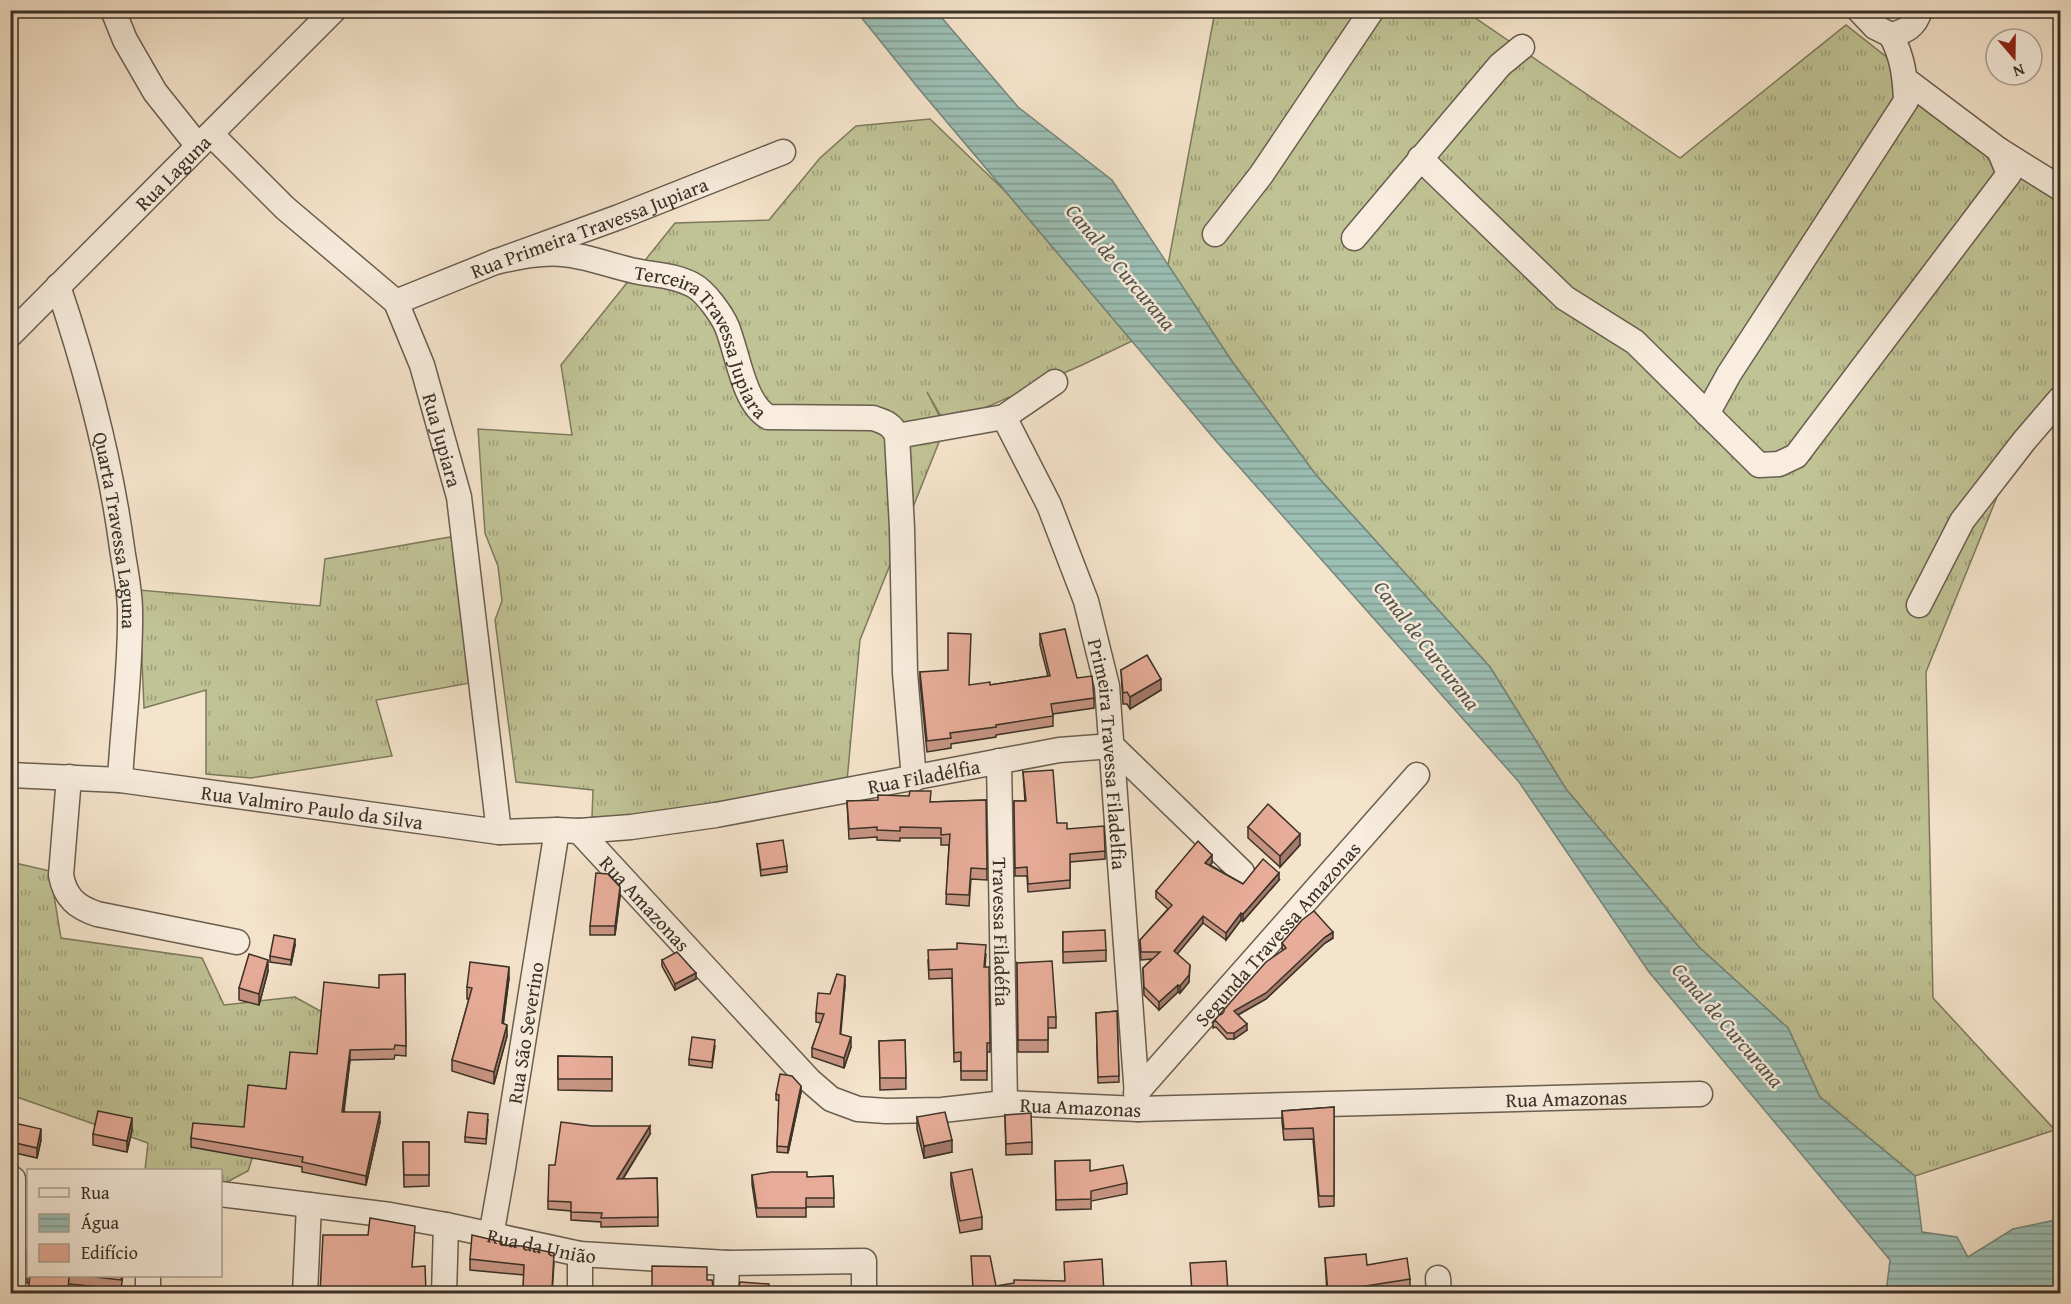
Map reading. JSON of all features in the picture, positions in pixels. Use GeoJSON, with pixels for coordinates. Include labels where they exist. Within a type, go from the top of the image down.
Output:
{"type":"FeatureCollection","features":[{"type":"Feature","properties":{"kind":"street","name":"Rua Jupiara"},"geometry":{"type":"LineString","coordinates":[[113,10],[125,40],[154,92],[205,140],[396,302],[422,364],[459,497],[500,832]]}},
{"type":"Feature","properties":{"kind":"street","name":"Rua Laguna"},"geometry":{"type":"LineString","coordinates":[[10,335],[334,10]]}},
{"type":"Feature","properties":{"kind":"street"},"geometry":{"type":"LineString","coordinates":[[1215,234],[1261,175],[1372,10]]}},
{"type":"Feature","properties":{"kind":"street"},"geometry":{"type":"LineString","coordinates":[[1707,414],[1729,374],[1906,101],[1906,80],[1900,52],[1891,35],[1875,27],[1859,10]]}},
{"type":"Feature","properties":{"kind":"street"},"geometry":{"type":"LineString","coordinates":[[1891,35],[1907,31],[1918,17],[1920,10]]}},
{"type":"Feature","properties":{"kind":"street"},"geometry":{"type":"LineString","coordinates":[[1354,238],[1500,64],[1522,47]]}},
{"type":"Feature","properties":{"kind":"street"},"geometry":{"type":"LineString","coordinates":[[1906,80],[2000,150],[2061,188]]}},
{"type":"Feature","properties":{"kind":"street"},"geometry":{"type":"LineString","coordinates":[[1420,159],[1565,298],[1635,342],[1760,465],[1779,464],[1796,456],[2009,174],[2000,150]]}},
{"type":"Feature","properties":{"kind":"street","name":"Rua Primeira Travessa Jupiara"},"geometry":{"type":"LineString","coordinates":[[396,302],[783,152]]}},
{"type":"Feature","properties":{"kind":"street","name":"Terceira Travessa Jupiara"},"geometry":{"type":"LineString","coordinates":[[495,262],[530,254],[565,254],[670,276],[694,285],[711,303],[727,326],[745,383],[759,411],[768,417],[873,418],[893,428],[897,436]]}},
{"type":"Feature","properties":{"kind":"street","name":"Quarta Travessa Laguna"},"geometry":{"type":"LineString","coordinates":[[58,286],[82,355],[107,454],[130,609],[130,652],[120,780]]}},
{"type":"Feature","properties":{"kind":"street"},"geometry":{"type":"LineString","coordinates":[[914,779],[905,673],[902,528],[897,436],[1004,417],[1055,382]]}},
{"type":"Feature","properties":{"kind":"street"},"geometry":{"type":"LineString","coordinates":[[1919,605],[1962,521],[2061,399]]}},
{"type":"Feature","properties":{"kind":"street","name":"Primeira Travessa Filadelfia"},"geometry":{"type":"LineString","coordinates":[[1004,417],[1049,504],[1086,601],[1107,686],[1137,1101]]}},
{"type":"Feature","properties":{"kind":"street"},"geometry":{"type":"LineString","coordinates":[[1112,746],[1242,872]]}},
{"type":"Feature","properties":{"kind":"street","name":"Rua Filadélfia"},"geometry":{"type":"LineString","coordinates":[[568,831],[630,827],[716,815],[1059,750],[1112,746]]}},
{"type":"Feature","properties":{"kind":"street","name":"Travessa Filadéfia"},"geometry":{"type":"LineString","coordinates":[[999,761],[1005,1103]]}},
{"type":"Feature","properties":{"kind":"street","name":"Rua Valmiro Paulo da Silva"},"geometry":{"type":"LineString","coordinates":[[10,775],[120,780],[500,832],[568,831]]}},
{"type":"Feature","properties":{"kind":"street","name":"Segunda Travessa Amazonas"},"geometry":{"type":"LineString","coordinates":[[1137,1101],[1417,775]]}},
{"type":"Feature","properties":{"kind":"street"},"geometry":{"type":"LineString","coordinates":[[69,777],[61,875],[63,887],[72,902],[83,910],[97,914],[237,942]]}},
{"type":"Feature","properties":{"kind":"street","name":"Rua Amazonas"},"geometry":{"type":"LineString","coordinates":[[568,831],[809,1080],[831,1099],[858,1109],[886,1112],[942,1110],[1005,1103],[1700,1094]]}},
{"type":"Feature","properties":{"kind":"street","name":"Rua São Severino"},"geometry":{"type":"LineString","coordinates":[[491,1236],[568,831]]}},
{"type":"Feature","properties":{"kind":"street"},"geometry":{"type":"LineString","coordinates":[[13,1293],[17,1179]]}},
{"type":"Feature","properties":{"kind":"street","name":"Rua da União"},"geometry":{"type":"LineString","coordinates":[[222,1194],[390,1215],[580,1254],[727,1263],[864,1261],[864,1293]]}},
{"type":"Feature","properties":{"kind":"street"},"geometry":{"type":"LineString","coordinates":[[305,1293],[309,1205]]}},
{"type":"Feature","properties":{"kind":"street"},"geometry":{"type":"LineString","coordinates":[[444,1293],[446,1225]]}},
{"type":"Feature","properties":{"kind":"street"},"geometry":{"type":"LineString","coordinates":[[580,1254],[580,1293]]}},
{"type":"Feature","properties":{"kind":"street"},"geometry":{"type":"LineString","coordinates":[[726,1293],[727,1263]]}},
{"type":"Feature","properties":{"kind":"street"},"geometry":{"type":"LineString","coordinates":[[148,1277],[148,1293]]}},
{"type":"Feature","properties":{"kind":"green space"},"geometry":{"type":"Polygon","coordinates":[[[1215,11],[1465,11],[1680,158],[1846,25],[2060,194],[2060,415],[2001,487],[1926,672],[1933,998],[2055,1130],[1915,1176],[1820,1097],[1788,1028],[1699,947],[1566,789],[1490,667],[1316,475],[1231,360],[1168,265],[1215,11]]]}},
{"type":"Feature","properties":{"kind":"green space"},"geometry":{"type":"Polygon","coordinates":[[[930,119],[1006,192],[1132,341],[946,425],[927,392],[945,427],[860,640],[847,781],[641,817],[592,817],[593,790],[516,782],[495,620],[502,601],[498,566],[485,533],[478,429],[572,435],[561,365],[675,223],[769,220],[820,158],[856,126],[930,119]]]}},
{"type":"Feature","properties":{"kind":"green space"},"geometry":{"type":"Polygon","coordinates":[[[456,536],[470,683],[376,700],[392,756],[251,778],[206,774],[206,690],[144,708],[139,590],[320,606],[325,559],[456,536]]]}},
{"type":"Feature","properties":{"kind":"green space"},"geometry":{"type":"Polygon","coordinates":[[[11,862],[50,871],[61,938],[202,958],[224,1005],[295,997],[322,1012],[318,1058],[289,1069],[282,1124],[263,1125],[248,1171],[222,1184],[222,1169],[145,1169],[148,1143],[11,1095],[11,862]]]}},
{"type":"Feature","properties":{"kind":"water","name":"Canal de Curcurana"},"geometry":{"type":"Polygon","coordinates":[[[856,11],[936,11],[1018,107],[1112,180],[1231,360],[1316,475],[1490,667],[1566,789],[1699,947],[1788,1028],[1820,1097],[1915,1176],[1922,1232],[1957,1237],[1968,1257],[2013,1229],[2060,1219],[2060,1293],[1886,1293],[1890,1260],[1649,972],[1519,782],[1217,442],[856,11]]]}},
{"type":"Feature","properties":{"kind":"building"},"geometry":{"type":"Polygon","coordinates":[[[1065,629],[1077,678],[1092,676],[1094,698],[1051,704],[1053,716],[950,733],[951,738],[927,741],[920,672],[948,670],[948,633],[971,634],[969,685],[990,682],[990,685],[1050,676],[1040,634],[1065,629]]]}},
{"type":"Feature","properties":{"kind":"building"},"geometry":{"type":"Polygon","coordinates":[[[1147,655],[1161,679],[1130,697],[1127,692],[1123,693],[1121,670],[1147,655]]]}},
{"type":"Feature","properties":{"kind":"building"},"geometry":{"type":"Polygon","coordinates":[[[1053,770],[1057,823],[1067,823],[1067,829],[1104,826],[1105,851],[1070,854],[1070,880],[1028,884],[1027,867],[1015,868],[1014,801],[1026,801],[1023,772],[1053,770]]]}},
{"type":"Feature","properties":{"kind":"building"},"geometry":{"type":"Polygon","coordinates":[[[910,791],[931,791],[930,802],[986,800],[987,869],[971,868],[969,895],[946,894],[950,834],[941,835],[941,828],[900,827],[900,831],[877,830],[877,827],[849,829],[847,801],[878,800],[878,795],[909,796],[910,791]]]}},
{"type":"Feature","properties":{"kind":"building"},"geometry":{"type":"Polygon","coordinates":[[[1268,804],[1300,834],[1280,856],[1248,827],[1268,804]]]}},
{"type":"Feature","properties":{"kind":"building"},"geometry":{"type":"Polygon","coordinates":[[[783,840],[787,866],[761,870],[757,844],[783,840]]]}},
{"type":"Feature","properties":{"kind":"building"},"geometry":{"type":"Polygon","coordinates":[[[1198,841],[1212,855],[1205,863],[1243,884],[1263,859],[1279,873],[1243,914],[1241,913],[1226,933],[1203,916],[1174,951],[1190,965],[1189,975],[1180,986],[1178,985],[1159,1002],[1144,987],[1143,968],[1160,952],[1141,952],[1140,940],[1172,905],[1156,891],[1198,841]]]}},
{"type":"Feature","properties":{"kind":"building"},"geometry":{"type":"Polygon","coordinates":[[[596,873],[608,874],[620,887],[615,926],[590,926],[596,873]]]}},
{"type":"Feature","properties":{"kind":"building"},"geometry":{"type":"Polygon","coordinates":[[[1314,911],[1333,932],[1266,993],[1234,1011],[1247,1024],[1234,1033],[1227,1033],[1216,1021],[1213,1022],[1266,962],[1286,948],[1282,943],[1302,920],[1314,911]]]}},
{"type":"Feature","properties":{"kind":"building"},"geometry":{"type":"Polygon","coordinates":[[[1105,930],[1106,950],[1063,952],[1063,932],[1105,930]]]}},
{"type":"Feature","properties":{"kind":"building"},"geometry":{"type":"Polygon","coordinates":[[[274,935],[295,939],[291,960],[270,956],[274,935]]]}},
{"type":"Feature","properties":{"kind":"building"},"geometry":{"type":"Polygon","coordinates":[[[957,943],[986,945],[984,967],[989,967],[990,1043],[987,1043],[987,1071],[961,1071],[961,1052],[954,1053],[952,969],[929,970],[928,950],[957,949],[957,943]]]}},
{"type":"Feature","properties":{"kind":"building"},"geometry":{"type":"Polygon","coordinates":[[[677,952],[696,973],[675,984],[662,960],[677,952]]]}},
{"type":"Feature","properties":{"kind":"building"},"geometry":{"type":"Polygon","coordinates":[[[249,954],[268,960],[259,994],[239,988],[249,954]]]}},
{"type":"Feature","properties":{"kind":"building"},"geometry":{"type":"Polygon","coordinates":[[[1052,961],[1056,1017],[1048,1017],[1048,1040],[1018,1040],[1017,963],[1052,961]]]}},
{"type":"Feature","properties":{"kind":"building"},"geometry":{"type":"Polygon","coordinates":[[[470,962],[509,967],[502,1023],[507,1025],[494,1072],[452,1060],[472,988],[467,987],[470,962]]]}},
{"type":"Feature","properties":{"kind":"building"},"geometry":{"type":"Polygon","coordinates":[[[405,974],[406,1046],[395,1045],[394,1049],[350,1050],[342,1112],[380,1112],[366,1176],[302,1162],[303,1157],[191,1138],[193,1123],[244,1127],[248,1085],[286,1089],[290,1052],[317,1054],[324,982],[379,988],[379,975],[405,974]]]}},
{"type":"Feature","properties":{"kind":"building"},"geometry":{"type":"Polygon","coordinates":[[[837,974],[845,976],[840,1034],[851,1037],[844,1058],[812,1048],[824,1014],[816,1013],[818,993],[830,994],[837,974]]]}},
{"type":"Feature","properties":{"kind":"building"},"geometry":{"type":"Polygon","coordinates":[[[1117,1011],[1119,1076],[1098,1077],[1096,1013],[1117,1011]]]}},
{"type":"Feature","properties":{"kind":"building"},"geometry":{"type":"Polygon","coordinates":[[[692,1037],[715,1040],[712,1062],[689,1059],[692,1037]]]}},
{"type":"Feature","properties":{"kind":"building"},"geometry":{"type":"Polygon","coordinates":[[[905,1040],[906,1078],[880,1078],[879,1041],[905,1040]]]}},
{"type":"Feature","properties":{"kind":"building"},"geometry":{"type":"Polygon","coordinates":[[[558,1056],[612,1057],[612,1079],[558,1079],[558,1056]]]}},
{"type":"Feature","properties":{"kind":"building"},"geometry":{"type":"Polygon","coordinates":[[[780,1074],[792,1076],[801,1086],[788,1147],[777,1146],[779,1095],[776,1094],[780,1074]]]}},
{"type":"Feature","properties":{"kind":"building"},"geometry":{"type":"Polygon","coordinates":[[[10,1099],[17,1100],[14,1123],[41,1129],[37,1148],[11,1142],[10,1145],[10,1099]]]}},
{"type":"Feature","properties":{"kind":"building"},"geometry":{"type":"Polygon","coordinates":[[[1334,1107],[1334,1196],[1319,1196],[1313,1128],[1284,1129],[1282,1111],[1334,1107]]]}},
{"type":"Feature","properties":{"kind":"building"},"geometry":{"type":"Polygon","coordinates":[[[98,1111],[132,1118],[127,1141],[93,1134],[98,1111]]]}},
{"type":"Feature","properties":{"kind":"building"},"geometry":{"type":"Polygon","coordinates":[[[468,1112],[488,1114],[486,1139],[465,1137],[468,1112]]]}},
{"type":"Feature","properties":{"kind":"building"},"geometry":{"type":"Polygon","coordinates":[[[945,1112],[952,1140],[924,1146],[917,1117],[945,1112]]]}},
{"type":"Feature","properties":{"kind":"building"},"geometry":{"type":"Polygon","coordinates":[[[1031,1113],[1032,1142],[1006,1144],[1005,1115],[1031,1113]]]}},
{"type":"Feature","properties":{"kind":"building"},"geometry":{"type":"Polygon","coordinates":[[[561,1122],[592,1126],[650,1126],[617,1179],[657,1178],[658,1217],[601,1218],[602,1213],[571,1212],[571,1202],[548,1201],[549,1165],[555,1165],[561,1122]]]}},
{"type":"Feature","properties":{"kind":"building"},"geometry":{"type":"Polygon","coordinates":[[[403,1142],[429,1142],[429,1175],[404,1175],[403,1142]]]}},
{"type":"Feature","properties":{"kind":"building"},"geometry":{"type":"Polygon","coordinates":[[[1090,1160],[1090,1171],[1123,1165],[1127,1183],[1091,1191],[1091,1199],[1056,1200],[1055,1161],[1090,1160]]]}},
{"type":"Feature","properties":{"kind":"building"},"geometry":{"type":"Polygon","coordinates":[[[972,1169],[982,1217],[960,1221],[951,1173],[972,1169]]]}},
{"type":"Feature","properties":{"kind":"building"},"geometry":{"type":"Polygon","coordinates":[[[771,1172],[807,1172],[807,1177],[833,1176],[834,1198],[806,1198],[806,1208],[757,1208],[752,1175],[771,1172]]]}},
{"type":"Feature","properties":{"kind":"building"},"geometry":{"type":"Polygon","coordinates":[[[370,1218],[415,1226],[412,1267],[425,1266],[426,1293],[320,1293],[323,1235],[368,1235],[370,1218]]]}},
{"type":"Feature","properties":{"kind":"building"},"geometry":{"type":"Polygon","coordinates":[[[472,1235],[502,1242],[502,1245],[521,1246],[554,1253],[552,1290],[523,1288],[524,1265],[470,1259],[472,1235]]]}},
{"type":"Feature","properties":{"kind":"building"},"geometry":{"type":"Polygon","coordinates":[[[1366,1254],[1367,1265],[1407,1258],[1410,1279],[1328,1292],[1325,1258],[1366,1254]]]}},
{"type":"Feature","properties":{"kind":"building"},"geometry":{"type":"Polygon","coordinates":[[[971,1256],[990,1256],[996,1286],[1014,1283],[1014,1280],[1065,1281],[1064,1262],[1102,1259],[1104,1293],[955,1293],[954,1291],[973,1289],[971,1256]]]}},
{"type":"Feature","properties":{"kind":"building"},"geometry":{"type":"Polygon","coordinates":[[[1226,1261],[1228,1293],[1192,1293],[1190,1263],[1226,1261]]]}},
{"type":"Feature","properties":{"kind":"building"},"geometry":{"type":"Polygon","coordinates":[[[652,1266],[707,1267],[707,1280],[712,1280],[715,1293],[652,1293],[652,1266]]]}},
{"type":"Feature","properties":{"kind":"building"},"geometry":{"type":"Polygon","coordinates":[[[30,1277],[69,1277],[68,1293],[28,1293],[30,1277]]]}},
{"type":"Feature","properties":{"kind":"building"},"geometry":{"type":"Polygon","coordinates":[[[95,1277],[122,1277],[121,1280],[95,1277]]]}},
{"type":"Feature","properties":{"kind":"building"},"geometry":{"type":"Polygon","coordinates":[[[740,1282],[769,1284],[768,1293],[737,1293],[740,1282]]]}}]}
